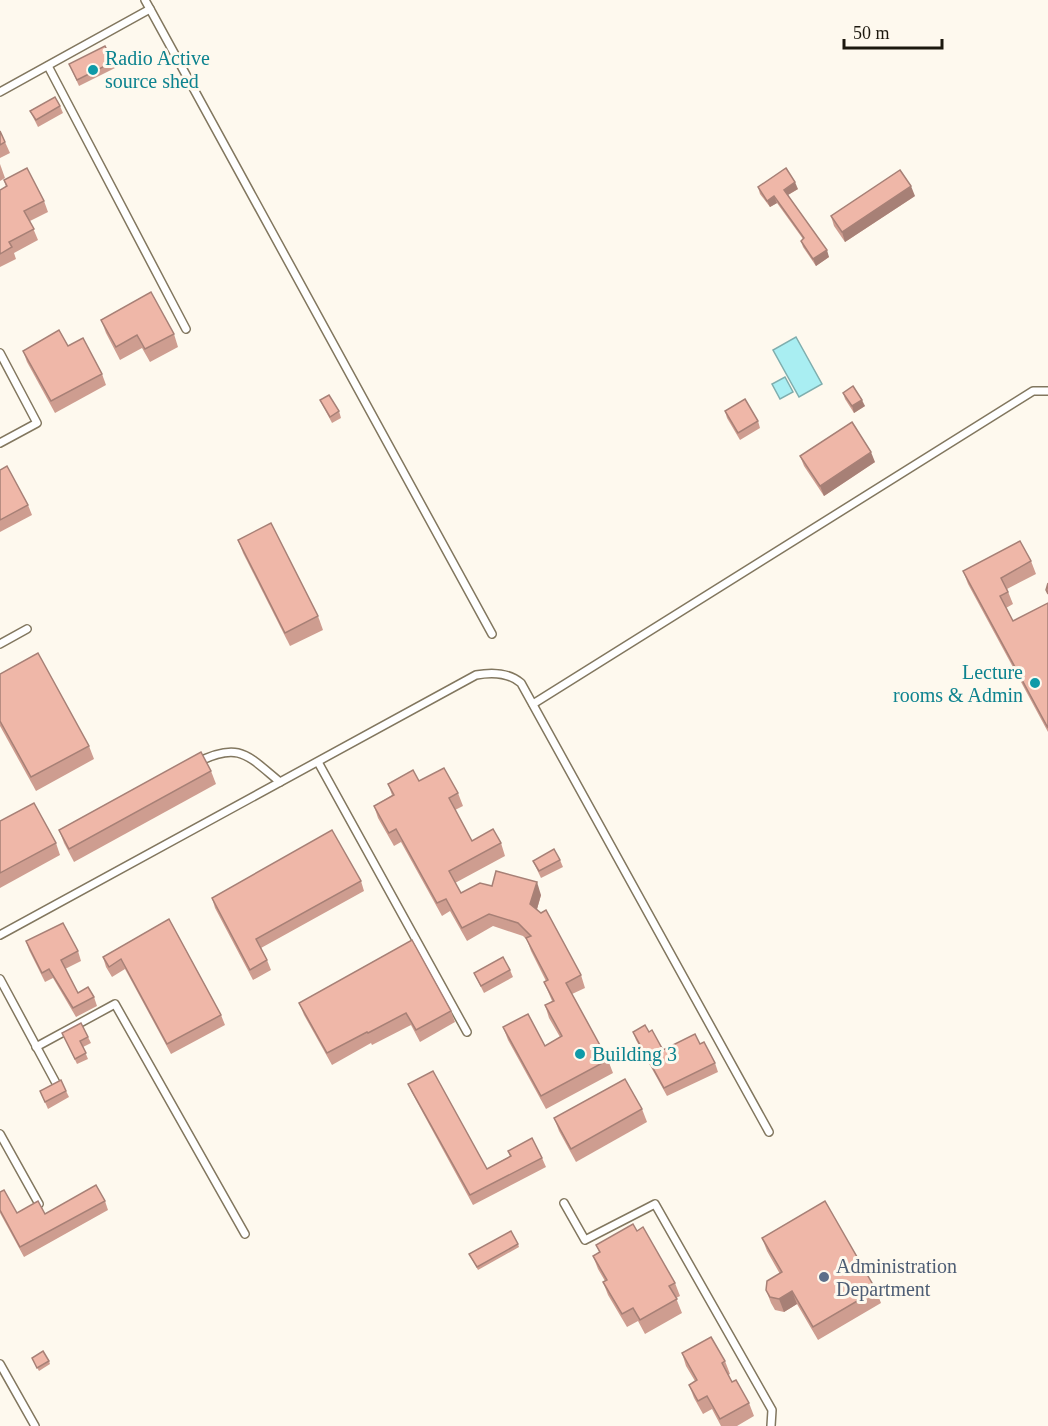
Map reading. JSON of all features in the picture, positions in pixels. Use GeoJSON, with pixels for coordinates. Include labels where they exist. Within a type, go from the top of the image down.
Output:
{"type":"FeatureCollection","features":[{"type":"Feature","properties":{"kind":"lane"},"geometry":{"type":"LineString","coordinates":[[145,0],[492,634]]}},
{"type":"Feature","properties":{"kind":"lane"},"geometry":{"type":"LineString","coordinates":[[0,92],[150,9]]}},
{"type":"Feature","properties":{"kind":"lane"},"geometry":{"type":"LineString","coordinates":[[48,66],[186,328]]}},
{"type":"Feature","properties":{"kind":"lane"},"geometry":{"type":"LineString","coordinates":[[0,353],[37,423],[0,443]]}},
{"type":"Feature","properties":{"kind":"lane"},"geometry":{"type":"LineString","coordinates":[[532,704],[1033,391],[1048,391]]}},
{"type":"Feature","properties":{"kind":"lane"},"geometry":{"type":"LineString","coordinates":[[0,644],[27,629]]}},
{"type":"Feature","properties":{"kind":"lane"},"geometry":{"type":"LineString","coordinates":[[0,935],[476,675],[488,673],[514,677],[521,683],[769,1132]]}},
{"type":"Feature","properties":{"kind":"lane"},"geometry":{"type":"LineString","coordinates":[[185,769],[214,754],[230,750],[250,758],[280,782]]}},
{"type":"Feature","properties":{"kind":"lane"},"geometry":{"type":"LineString","coordinates":[[318,762],[466,1032]]}},
{"type":"Feature","properties":{"kind":"lane"},"geometry":{"type":"LineString","coordinates":[[0,979],[56,1083]]}},
{"type":"Feature","properties":{"kind":"lane"},"geometry":{"type":"LineString","coordinates":[[36,1047],[115,1004],[245,1234]]}},
{"type":"Feature","properties":{"kind":"lane"},"geometry":{"type":"LineString","coordinates":[[0,1134],[39,1204]]}},
{"type":"Feature","properties":{"kind":"lane"},"geometry":{"type":"LineString","coordinates":[[564,1203],[585,1240],[654,1204],[772,1410],[771,1426]]}},
{"type":"Feature","properties":{"kind":"lane"},"geometry":{"type":"LineString","coordinates":[[0,1364],[35,1426]]}},
{"type":"Feature","properties":{"kind":"water"},"geometry":{"type":"Polygon","coordinates":[[[796,337],[822,384],[799,397],[773,350],[796,337]]]}},
{"type":"Feature","properties":{"kind":"water"},"geometry":{"type":"Polygon","coordinates":[[[785,377],[793,392],[780,399],[772,384],[785,377]]]}},
{"type":"Feature","properties":{"kind":"building"},"geometry":{"type":"Polygon","coordinates":[[[105,46],[113,62],[77,80],[69,64],[105,46]]]}},
{"type":"Feature","properties":{"kind":"building"},"geometry":{"type":"Polygon","coordinates":[[[55,97],[60,106],[36,120],[30,111],[55,97]]]}},
{"type":"Feature","properties":{"kind":"building"},"geometry":{"type":"Polygon","coordinates":[[[0,131],[5,142],[0,145],[0,131]]]}},
{"type":"Feature","properties":{"kind":"building"},"geometry":{"type":"Polygon","coordinates":[[[27,168],[44,201],[24,211],[34,229],[9,242],[12,247],[0,254],[0,190],[7,186],[4,180],[27,168]]]}},
{"type":"Feature","properties":{"kind":"building"},"geometry":{"type":"Polygon","coordinates":[[[786,168],[795,182],[784,190],[827,250],[813,259],[801,241],[804,238],[774,196],[767,201],[758,187],[786,168]]]}},
{"type":"Feature","properties":{"kind":"building"},"geometry":{"type":"Polygon","coordinates":[[[900,170],[911,186],[842,232],[831,216],[900,170]]]}},
{"type":"Feature","properties":{"kind":"building"},"geometry":{"type":"Polygon","coordinates":[[[151,292],[174,334],[145,349],[137,335],[116,347],[101,320],[151,292]]]}},
{"type":"Feature","properties":{"kind":"building"},"geometry":{"type":"Polygon","coordinates":[[[59,330],[68,346],[83,338],[102,374],[51,401],[23,351],[59,330]]]}},
{"type":"Feature","properties":{"kind":"building"},"geometry":{"type":"Polygon","coordinates":[[[853,386],[862,400],[852,406],[843,393],[853,386]]]}},
{"type":"Feature","properties":{"kind":"building"},"geometry":{"type":"Polygon","coordinates":[[[329,395],[339,411],[330,417],[320,400],[329,395]]]}},
{"type":"Feature","properties":{"kind":"building"},"geometry":{"type":"Polygon","coordinates":[[[745,399],[758,421],[738,433],[725,411],[745,399]]]}},
{"type":"Feature","properties":{"kind":"building"},"geometry":{"type":"Polygon","coordinates":[[[852,422],[871,452],[820,486],[800,456],[852,422]]]}},
{"type":"Feature","properties":{"kind":"building"},"geometry":{"type":"Polygon","coordinates":[[[7,466],[28,505],[0,520],[0,470],[7,466]]]}},
{"type":"Feature","properties":{"kind":"building"},"geometry":{"type":"Polygon","coordinates":[[[271,523],[318,616],[285,633],[238,540],[271,523]]]}},
{"type":"Feature","properties":{"kind":"building"},"geometry":{"type":"Polygon","coordinates":[[[1020,541],[1031,561],[1001,578],[1008,592],[1000,596],[1013,621],[1048,603],[1048,728],[963,571],[1020,541]]]}},
{"type":"Feature","properties":{"kind":"building"},"geometry":{"type":"Polygon","coordinates":[[[38,653],[89,746],[31,777],[0,721],[0,674],[38,653]]]}},
{"type":"Feature","properties":{"kind":"building"},"geometry":{"type":"Polygon","coordinates":[[[201,752],[211,771],[69,849],[59,830],[201,752]]]}},
{"type":"Feature","properties":{"kind":"building"},"geometry":{"type":"Polygon","coordinates":[[[444,768],[458,793],[449,798],[472,841],[493,829],[501,843],[449,871],[461,893],[480,883],[492,886],[496,871],[537,882],[530,904],[541,913],[546,910],[581,975],[566,983],[608,1060],[541,1096],[503,1027],[528,1014],[545,1046],[562,1036],[545,1005],[554,1001],[544,982],[548,980],[526,938],[531,936],[518,923],[489,914],[462,928],[446,899],[437,903],[396,829],[389,833],[374,806],[394,795],[388,784],[413,770],[419,781],[444,768]]]}},
{"type":"Feature","properties":{"kind":"building"},"geometry":{"type":"Polygon","coordinates":[[[34,803],[56,843],[0,873],[0,821],[34,803]]]}},
{"type":"Feature","properties":{"kind":"building"},"geometry":{"type":"Polygon","coordinates":[[[332,830],[361,881],[256,939],[267,960],[250,970],[212,898],[332,830]]]}},
{"type":"Feature","properties":{"kind":"building"},"geometry":{"type":"Polygon","coordinates":[[[554,849],[560,860],[539,871],[533,861],[554,849]]]}},
{"type":"Feature","properties":{"kind":"building"},"geometry":{"type":"Polygon","coordinates":[[[169,919],[221,1015],[167,1044],[121,959],[109,967],[103,957],[169,919]]]}},
{"type":"Feature","properties":{"kind":"building"},"geometry":{"type":"Polygon","coordinates":[[[63,923],[78,951],[61,960],[78,993],[88,987],[94,997],[73,1008],[49,969],[42,973],[26,941],[63,923]]]}},
{"type":"Feature","properties":{"kind":"building"},"geometry":{"type":"Polygon","coordinates":[[[412,940],[451,1011],[416,1030],[406,1013],[327,1053],[299,1003],[412,940]]]}},
{"type":"Feature","properties":{"kind":"building"},"geometry":{"type":"Polygon","coordinates":[[[503,957],[510,970],[481,986],[474,973],[503,957]]]}},
{"type":"Feature","properties":{"kind":"building"},"geometry":{"type":"Polygon","coordinates":[[[81,1023],[88,1037],[80,1041],[86,1053],[75,1059],[62,1033],[81,1023]]]}},
{"type":"Feature","properties":{"kind":"building"},"geometry":{"type":"Polygon","coordinates":[[[645,1025],[649,1032],[652,1030],[663,1050],[695,1034],[700,1044],[704,1042],[715,1063],[664,1088],[633,1032],[645,1025]]]}},
{"type":"Feature","properties":{"kind":"building"},"geometry":{"type":"Polygon","coordinates":[[[433,1071],[487,1169],[511,1156],[508,1151],[532,1138],[542,1158],[470,1195],[408,1084],[433,1071]]]}},
{"type":"Feature","properties":{"kind":"building"},"geometry":{"type":"Polygon","coordinates":[[[625,1079],[642,1109],[571,1149],[554,1118],[625,1079]]]}},
{"type":"Feature","properties":{"kind":"building"},"geometry":{"type":"Polygon","coordinates":[[[61,1080],[66,1091],[45,1102],[40,1091],[61,1080]]]}},
{"type":"Feature","properties":{"kind":"building"},"geometry":{"type":"Polygon","coordinates":[[[96,1185],[105,1201],[20,1247],[0,1210],[0,1192],[4,1190],[17,1213],[38,1201],[45,1214],[96,1185]]]}},
{"type":"Feature","properties":{"kind":"building","name":"Administration Department"},"geometry":{"type":"Polygon","coordinates":[[[825,1201],[876,1290],[813,1327],[792,1291],[779,1299],[770,1297],[766,1290],[767,1281],[782,1272],[762,1238],[825,1201]]]}},
{"type":"Feature","properties":{"kind":"building"},"geometry":{"type":"Polygon","coordinates":[[[633,1224],[637,1231],[643,1227],[675,1283],[669,1286],[677,1299],[640,1320],[633,1308],[622,1314],[603,1282],[607,1280],[593,1256],[600,1252],[596,1245],[633,1224]]]}},
{"type":"Feature","properties":{"kind":"building"},"geometry":{"type":"Polygon","coordinates":[[[511,1231],[518,1244],[477,1267],[469,1254],[511,1231]]]}},
{"type":"Feature","properties":{"kind":"building"},"geometry":{"type":"Polygon","coordinates":[[[711,1337],[725,1361],[722,1363],[732,1382],[736,1380],[749,1403],[720,1419],[707,1396],[698,1401],[689,1385],[697,1380],[682,1353],[711,1337]]]}},
{"type":"Feature","properties":{"kind":"building"},"geometry":{"type":"Polygon","coordinates":[[[43,1351],[49,1361],[37,1368],[32,1358],[43,1351]]]}},
{"type":"Feature","properties":{"kind":"place","name":"Radio Active source shed"},"geometry":{"type":"Point","coordinates":[93,70]}},
{"type":"Feature","properties":{"kind":"place","name":"Lecture rooms & Admin"},"geometry":{"type":"Point","coordinates":[1035,683]}},
{"type":"Feature","properties":{"kind":"place","name":"Building 3"},"geometry":{"type":"Point","coordinates":[580,1054]}},
{"type":"Feature","properties":{"kind":"place","name":"Administration Department"},"geometry":{"type":"Point","coordinates":[824,1277]}}]}
